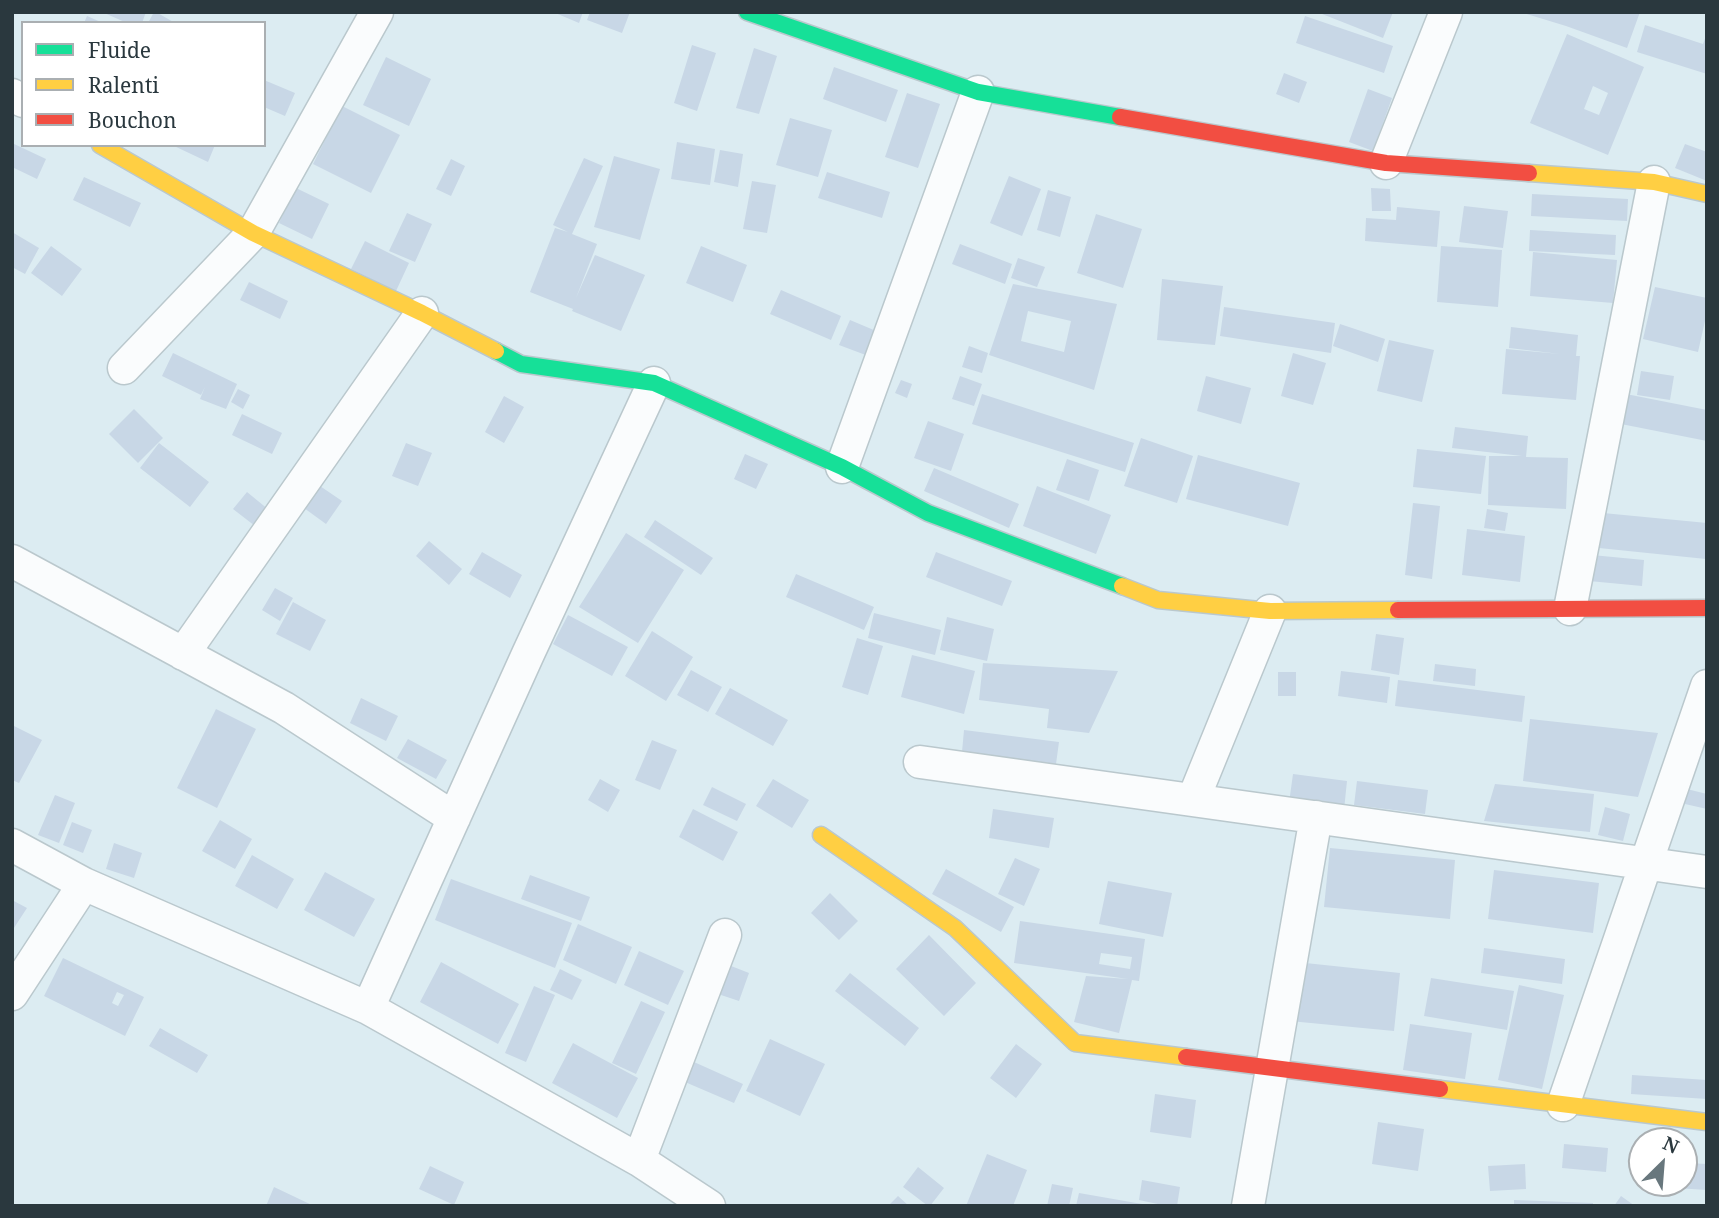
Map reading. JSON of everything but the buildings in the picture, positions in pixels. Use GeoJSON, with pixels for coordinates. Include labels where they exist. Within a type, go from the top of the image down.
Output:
{"type":"FeatureCollection","features":[{"type":"Feature","properties":{"kind":"street"},"geometry":{"type":"LineString","coordinates":[[124,368],[253,233],[377,12]]}},
{"type":"Feature","properties":{"kind":"street"},"geometry":{"type":"LineString","coordinates":[[747,12],[978,92],[1386,163],[1654,182],[1707,194]]}},
{"type":"Feature","properties":{"kind":"street"},"geometry":{"type":"LineString","coordinates":[[1386,163],[1446,12]]}},
{"type":"Feature","properties":{"kind":"street"},"geometry":{"type":"LineString","coordinates":[[842,467],[978,92]]}},
{"type":"Feature","properties":{"kind":"street"},"geometry":{"type":"LineString","coordinates":[[103,147],[253,233],[522,364],[654,383],[842,467],[928,513],[1158,600],[1270,611],[1707,608]]}},
{"type":"Feature","properties":{"kind":"street"},"geometry":{"type":"LineString","coordinates":[[1570,609],[1654,182]]}},
{"type":"Feature","properties":{"kind":"street"},"geometry":{"type":"LineString","coordinates":[[183,653],[422,313]]}},
{"type":"Feature","properties":{"kind":"street"},"geometry":{"type":"LineString","coordinates":[[368,1008],[654,383]]}},
{"type":"Feature","properties":{"kind":"street"},"geometry":{"type":"LineString","coordinates":[[12,561],[284,708],[454,818]]}},
{"type":"Feature","properties":{"kind":"street"},"geometry":{"type":"LineString","coordinates":[[1194,800],[1270,611]]}},
{"type":"Feature","properties":{"kind":"street"},"geometry":{"type":"LineString","coordinates":[[1563,1104],[1707,686]]}},
{"type":"Feature","properties":{"kind":"street"},"geometry":{"type":"LineString","coordinates":[[920,762],[1707,872]]}},
{"type":"Feature","properties":{"kind":"street"},"geometry":{"type":"LineString","coordinates":[[1248,1206],[1316,817]]}},
{"type":"Feature","properties":{"kind":"street"},"geometry":{"type":"LineString","coordinates":[[821,835],[955,928],[1075,1044],[1707,1122]]}},
{"type":"Feature","properties":{"kind":"street"},"geometry":{"type":"LineString","coordinates":[[12,845],[84,884],[368,1008],[639,1160],[709,1206]]}},
{"type":"Feature","properties":{"kind":"street"},"geometry":{"type":"LineString","coordinates":[[12,994],[84,884]]}},
{"type":"Feature","properties":{"kind":"street"},"geometry":{"type":"LineString","coordinates":[[639,1160],[725,935]]}},
{"type":"Feature","properties":{"kind":"traffic: fast"},"geometry":{"type":"LineString","coordinates":[[747,12],[978,92],[1120,117]]}},
{"type":"Feature","properties":{"kind":"traffic: fast"},"geometry":{"type":"LineString","coordinates":[[496,351],[521,364],[654,383],[842,467],[928,513],[1122,586]]}},
{"type":"Feature","properties":{"kind":"traffic: slow"},"geometry":{"type":"LineString","coordinates":[[103,147],[253,233],[496,351]]}},
{"type":"Feature","properties":{"kind":"traffic: slow"},"geometry":{"type":"LineString","coordinates":[[1529,173],[1654,182],[1707,194]]}},
{"type":"Feature","properties":{"kind":"traffic: slow"},"geometry":{"type":"LineString","coordinates":[[1122,586],[1158,600],[1270,611],[1398,610]]}},
{"type":"Feature","properties":{"kind":"traffic: slow"},"geometry":{"type":"LineString","coordinates":[[821,835],[955,928],[1075,1043],[1186,1057]]}},
{"type":"Feature","properties":{"kind":"traffic: slow"},"geometry":{"type":"LineString","coordinates":[[1440,1089],[1707,1122]]}},
{"type":"Feature","properties":{"kind":"traffic: jam"},"geometry":{"type":"LineString","coordinates":[[1120,117],[1386,163],[1529,173]]}},
{"type":"Feature","properties":{"kind":"traffic: jam"},"geometry":{"type":"LineString","coordinates":[[1398,610],[1707,608]]}},
{"type":"Feature","properties":{"kind":"traffic: jam"},"geometry":{"type":"LineString","coordinates":[[1186,1057],[1440,1089]]}}]}
